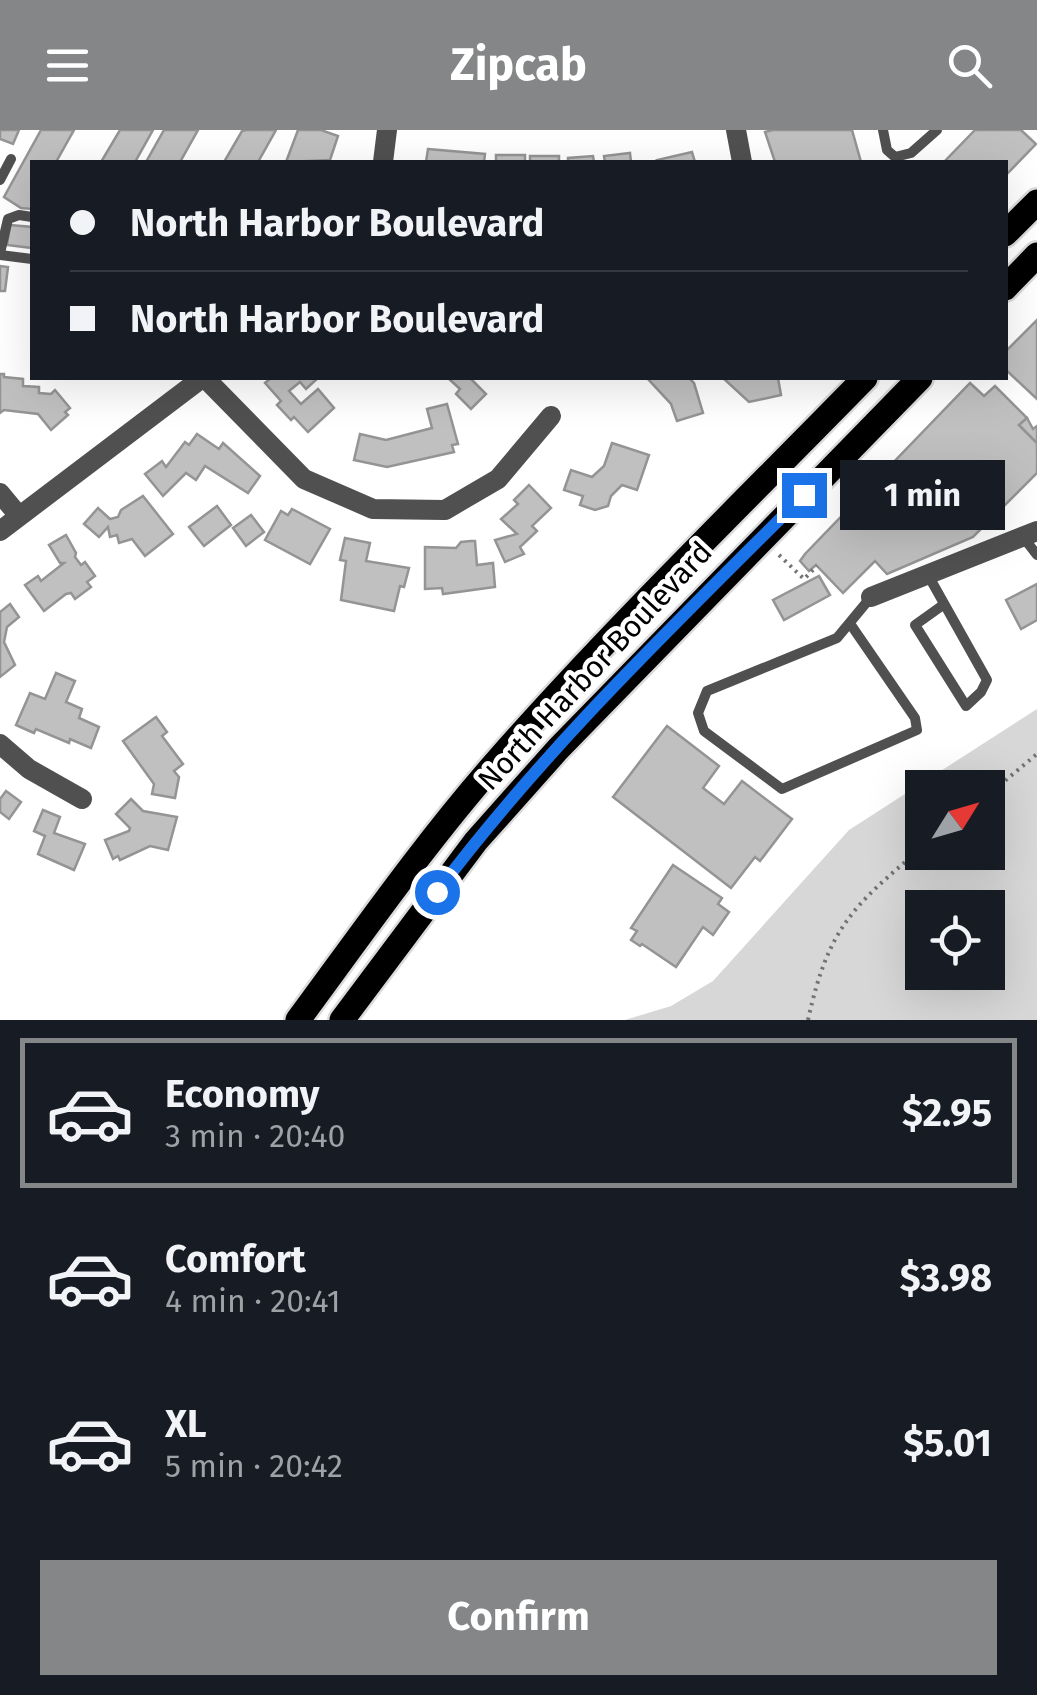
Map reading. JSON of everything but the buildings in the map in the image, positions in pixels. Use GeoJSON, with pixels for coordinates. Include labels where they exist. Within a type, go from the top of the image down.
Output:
{"type":"FeatureCollection","features":[{"type":"Feature","properties":{"kind":"main road"},"geometry":{"type":"LineString","coordinates":[[1008,231],[1037,202]]}},
{"type":"Feature","properties":{"kind":"main road"},"geometry":{"type":"LineString","coordinates":[[1008,285],[1037,255]]}},
{"type":"Feature","properties":{"kind":"main road","name":"North Harbor Boulevard"},"geometry":{"type":"LineString","coordinates":[[298,1020],[427,844],[498,760],[863,380]]}},
{"type":"Feature","properties":{"kind":"main road","name":"North Harbor Boulevard"},"geometry":{"type":"LineString","coordinates":[[342,1020],[476,841],[558,748],[918,380]]}},
{"type":"Feature","properties":{"kind":"street"},"geometry":{"type":"LineString","coordinates":[[383,160],[387,130]]}},
{"type":"Feature","properties":{"kind":"street"},"geometry":{"type":"LineString","coordinates":[[736,130],[742,160]]}},
{"type":"Feature","properties":{"kind":"street"},"geometry":{"type":"LineString","coordinates":[[0,531],[201,380]]}},
{"type":"Feature","properties":{"kind":"street"},"geometry":{"type":"LineString","coordinates":[[206,380],[304,479],[374,509],[445,510],[498,478],[551,416]]}},
{"type":"Feature","properties":{"kind":"street"},"geometry":{"type":"LineString","coordinates":[[0,493],[19,516]]}},
{"type":"Feature","properties":{"kind":"street"},"geometry":{"type":"LineString","coordinates":[[871,597],[1030,534]]}},
{"type":"Feature","properties":{"kind":"street"},"geometry":{"type":"LineString","coordinates":[[0,744],[29,769],[82,799]]}},
{"type":"Feature","properties":{"kind":"lane"},"geometry":{"type":"LineString","coordinates":[[883,130],[887,150],[895,156],[911,153],[936,130]]}},
{"type":"Feature","properties":{"kind":"lane"},"geometry":{"type":"LineString","coordinates":[[0,180],[11,159]]}},
{"type":"Feature","properties":{"kind":"lane"},"geometry":{"type":"LineString","coordinates":[[30,217],[8,218],[0,254],[30,259]]}},
{"type":"Feature","properties":{"kind":"lane"},"geometry":{"type":"LineString","coordinates":[[1030,534],[1037,555]]}},
{"type":"Feature","properties":{"kind":"lane"},"geometry":{"type":"LineString","coordinates":[[928,575],[987,680],[966,706],[915,625],[942,605]]}},
{"type":"Feature","properties":{"kind":"lane"},"geometry":{"type":"LineString","coordinates":[[851,624],[915,718],[918,730],[782,788],[704,731],[698,713],[708,692],[837,638],[871,597]]}},
{"type":"Feature","properties":{"kind":"path"},"geometry":{"type":"LineString","coordinates":[[779,554],[804,579],[817,566]]}},
{"type":"Feature","properties":{"kind":"path"},"geometry":{"type":"LineString","coordinates":[[1005,781],[1037,754]]}},
{"type":"Feature","properties":{"kind":"path"},"geometry":{"type":"LineString","coordinates":[[808,1020],[818,974],[836,933],[870,892],[905,862]]}},
{"type":"Feature","properties":{"kind":"shaded area"},"geometry":{"type":"Polygon","coordinates":[[[1037,709],[1037,1020],[625,1020],[671,1006],[713,981],[849,830],[905,794],[905,870],[1005,870],[1005,770],[942,770],[1037,709]]]}},
{"type":"Feature","properties":{"kind":"route"},"geometry":{"type":"LineString","coordinates":[[437,892],[558,748],[804,495]]}}]}
